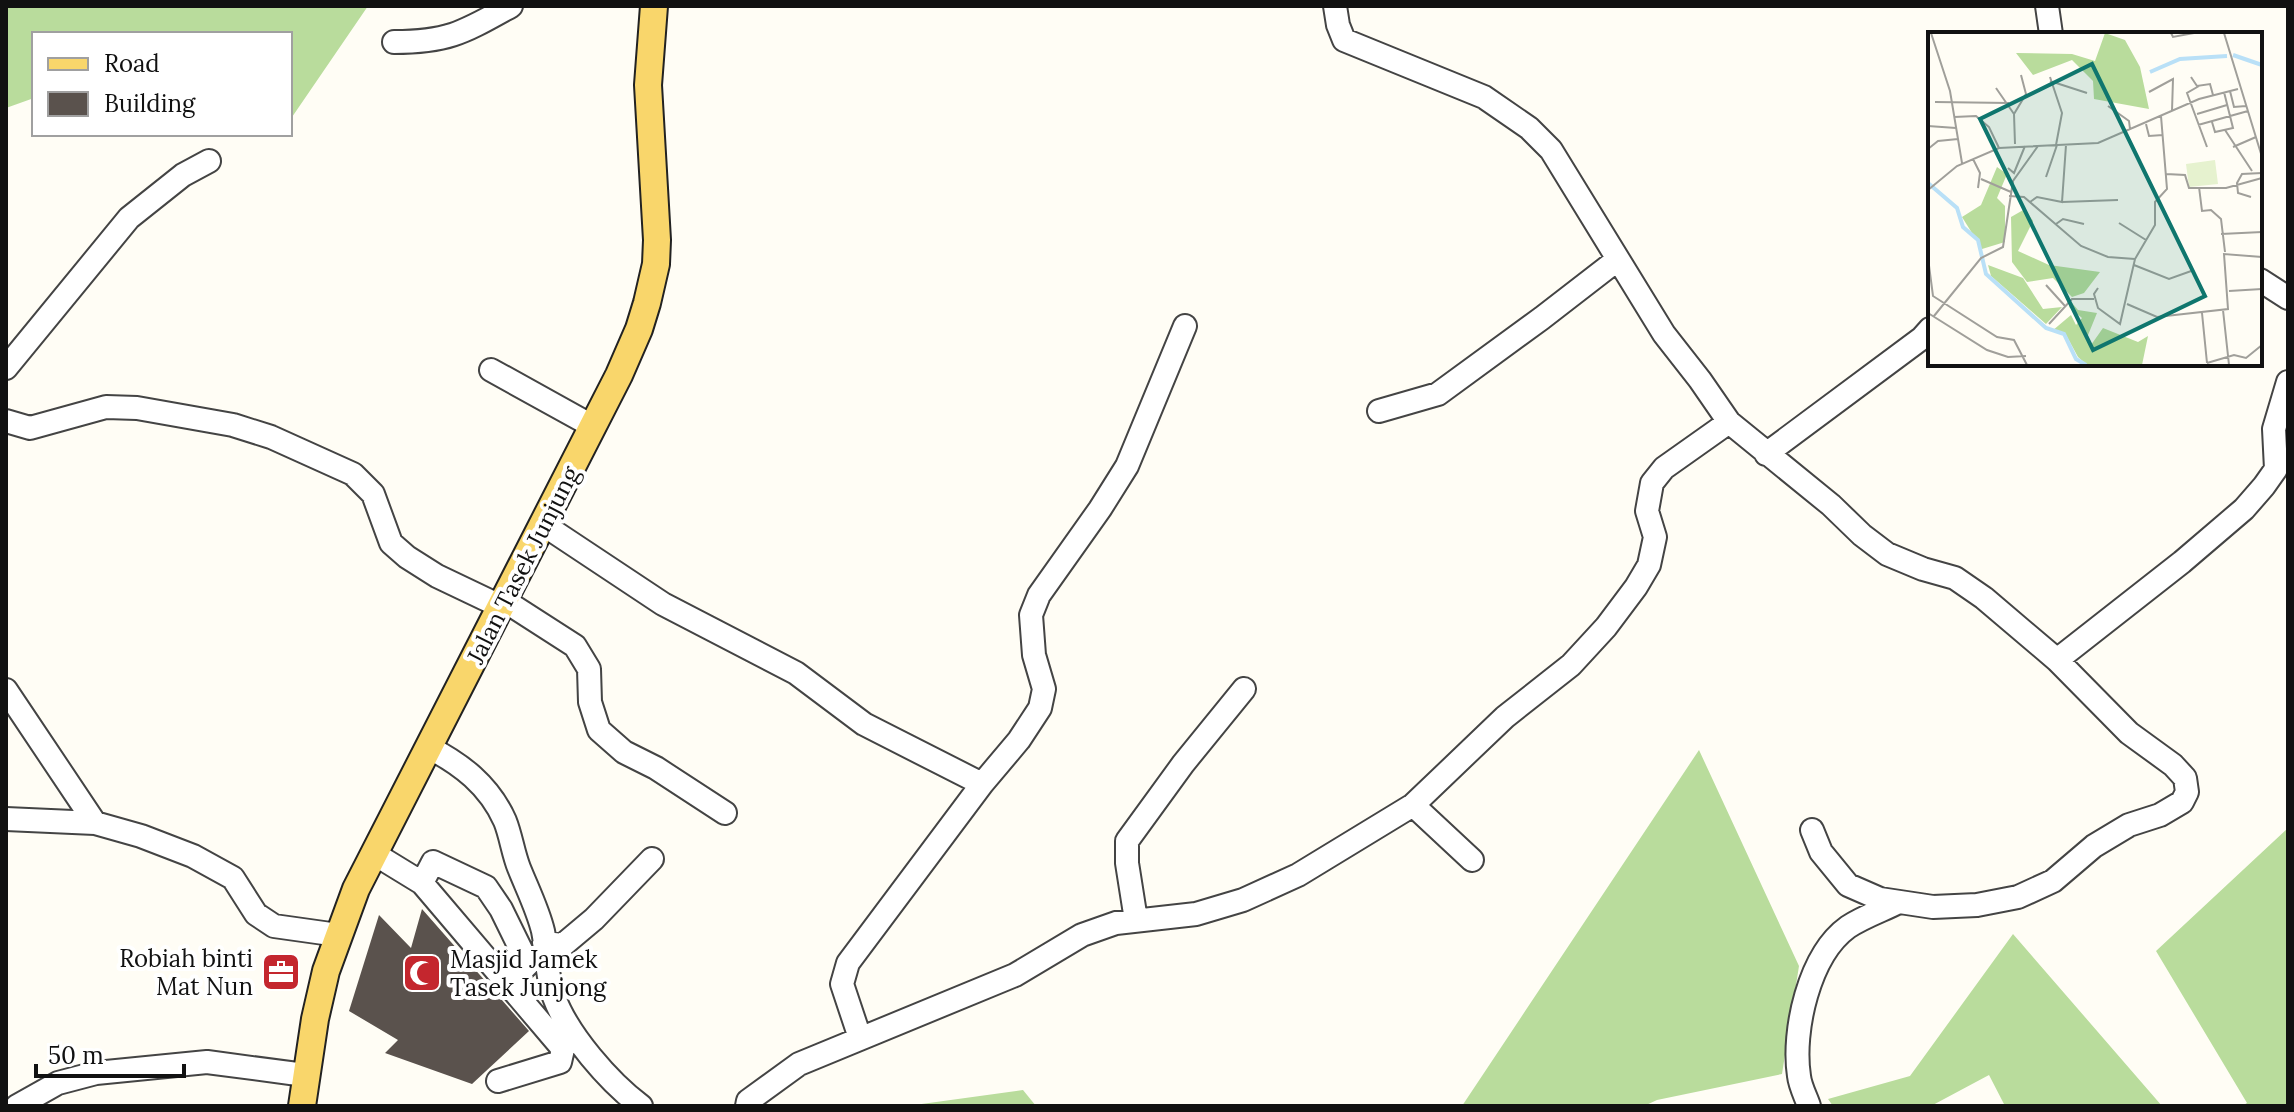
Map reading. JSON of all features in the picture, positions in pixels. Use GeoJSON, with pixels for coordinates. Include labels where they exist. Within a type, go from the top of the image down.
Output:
{"type":"FeatureCollection","features":[{"type":"Feature","properties":{"kind":"main road","name":"Jalan Tasek Junjung"},"geometry":{"type":"LineString","coordinates":[[302,1106],[323,983],[338,935],[373,853],[594,427],[639,329],[656,264],[648,85],[654,6]]}},
{"type":"Feature","properties":{"kind":"street"},"geometry":{"type":"LineString","coordinates":[[394,42],[429,42],[464,33],[511,6]]}},
{"type":"Feature","properties":{"kind":"street"},"geometry":{"type":"LineString","coordinates":[[1335,6],[1344,40],[1484,97],[1529,128],[1551,150],[1664,334],[1729,422],[1887,554],[1955,578],[1984,598],[2057,660],[2129,733],[2173,765],[2185,778],[2187,792],[2182,802],[2160,815],[2129,825],[2094,846],[2053,881],[2018,897],[1977,905],[1933,907],[1899,902],[1880,899],[1848,885],[1821,852],[1812,830]]}},
{"type":"Feature","properties":{"kind":"street"},"geometry":{"type":"LineString","coordinates":[[2047,6],[2051,32]]}},
{"type":"Feature","properties":{"kind":"street"},"geometry":{"type":"LineString","coordinates":[[6,368],[129,218],[183,175],[209,161]]}},
{"type":"Feature","properties":{"kind":"street"},"geometry":{"type":"LineString","coordinates":[[1379,411],[1438,394],[1617,260]]}},
{"type":"Feature","properties":{"kind":"street"},"geometry":{"type":"LineString","coordinates":[[2262,281],[2288,298]]}},
{"type":"Feature","properties":{"kind":"street"},"geometry":{"type":"LineString","coordinates":[[860,1038],[842,984],[848,963],[982,784],[1019,740],[1040,708],[1044,689],[1034,655],[1031,615],[1039,595],[1127,466],[1185,326]]}},
{"type":"Feature","properties":{"kind":"street"},"geometry":{"type":"LineString","coordinates":[[1766,454],[1928,331]]}},
{"type":"Feature","properties":{"kind":"street"},"geometry":{"type":"LineString","coordinates":[[491,370],[594,427]]}},
{"type":"Feature","properties":{"kind":"street"},"geometry":{"type":"LineString","coordinates":[[2057,660],[2182,562],[2244,509],[2264,486],[2276,469],[2274,429],[2288,382]]}},
{"type":"Feature","properties":{"kind":"street"},"geometry":{"type":"LineString","coordinates":[[6,421],[30,428],[106,407],[137,408],[233,425],[271,437],[353,474],[373,494],[391,543],[437,576],[504,604],[575,646],[589,669],[590,702],[599,730],[624,752],[656,768],[725,813]]}},
{"type":"Feature","properties":{"kind":"street"},"geometry":{"type":"LineString","coordinates":[[743,1104],[799,1064],[1015,975],[1082,935],[1116,923],[1196,914],[1243,900],[1298,875],[1413,805],[1505,717],[1571,665],[1606,627],[1649,565],[1655,537],[1647,511],[1652,483],[1664,468],[1729,422]]}},
{"type":"Feature","properties":{"kind":"street"},"geometry":{"type":"LineString","coordinates":[[544,525],[663,604],[796,673],[864,724],[982,784]]}},
{"type":"Feature","properties":{"kind":"street"},"geometry":{"type":"LineString","coordinates":[[1136,920],[1127,863],[1127,841],[1183,764],[1244,689]]}},
{"type":"Feature","properties":{"kind":"street"},"geometry":{"type":"LineString","coordinates":[[6,690],[95,823]]}},
{"type":"Feature","properties":{"kind":"street"},"geometry":{"type":"LineString","coordinates":[[428,747],[467,770],[492,798],[505,821],[543,931],[546,971],[556,1001],[575,1035],[622,1091],[641,1106]]}},
{"type":"Feature","properties":{"kind":"street"},"geometry":{"type":"LineString","coordinates":[[1413,805],[1472,860]]}},
{"type":"Feature","properties":{"kind":"street"},"geometry":{"type":"LineString","coordinates":[[6,819],[95,823],[141,836],[193,856],[233,878],[256,914],[274,926],[338,935]]}},
{"type":"Feature","properties":{"kind":"street"},"geometry":{"type":"LineString","coordinates":[[373,853],[422,883],[563,1049],[560,1062],[498,1081]]}},
{"type":"Feature","properties":{"kind":"street"},"geometry":{"type":"LineString","coordinates":[[544,943],[563,945],[594,919],[652,859]]}},
{"type":"Feature","properties":{"kind":"street"},"geometry":{"type":"LineString","coordinates":[[422,883],[433,862],[486,887],[501,909],[528,964],[509,983]]}},
{"type":"Feature","properties":{"kind":"street"},"geometry":{"type":"LineString","coordinates":[[1809,1106],[1799,1079],[1798,1033],[1812,979],[1831,944],[1849,927],[1899,902]]}},
{"type":"Feature","properties":{"kind":"street"},"geometry":{"type":"LineString","coordinates":[[17,1106],[58,1083],[96,1073],[207,1062],[305,1075]]}},
{"type":"Feature","properties":{"kind":"green space"},"geometry":{"type":"Polygon","coordinates":[[[6,6],[368,6],[292,117],[292,32],[32,32],[32,99],[6,108],[6,6]]]}},
{"type":"Feature","properties":{"kind":"green space"},"geometry":{"type":"Polygon","coordinates":[[[1699,750],[1799,966],[1782,1074],[1657,1100],[1644,1106],[1462,1106],[1699,750]]]}},
{"type":"Feature","properties":{"kind":"green space"},"geometry":{"type":"Polygon","coordinates":[[[2288,828],[2288,1106],[2242,1106],[2247,1103],[2156,951],[2288,828]]]}},
{"type":"Feature","properties":{"kind":"green space"},"geometry":{"type":"Polygon","coordinates":[[[2013,934],[2162,1106],[2005,1106],[1989,1075],[1931,1106],[1833,1106],[1828,1099],[1910,1076],[2013,934]]]}},
{"type":"Feature","properties":{"kind":"green space"},"geometry":{"type":"Polygon","coordinates":[[[1023,1090],[1036,1106],[907,1106],[1023,1090]]]}},
{"type":"Feature","properties":{"kind":"building","name":"Masjid Jamek Tasek Junjong"},"geometry":{"type":"Polygon","coordinates":[[[422,909],[529,1031],[472,1084],[385,1053],[398,1040],[349,1011],[379,915],[411,948],[422,909]]]}},
{"type":"Feature","properties":{"kind":"place","name":"Robiah binti Mat Nun"},"geometry":{"type":"Point","coordinates":[281,972]}},
{"type":"Feature","properties":{"kind":"place","name":"Masjid Jamek Tasek Junjong"},"geometry":{"type":"Point","coordinates":[422,973]}}]}
